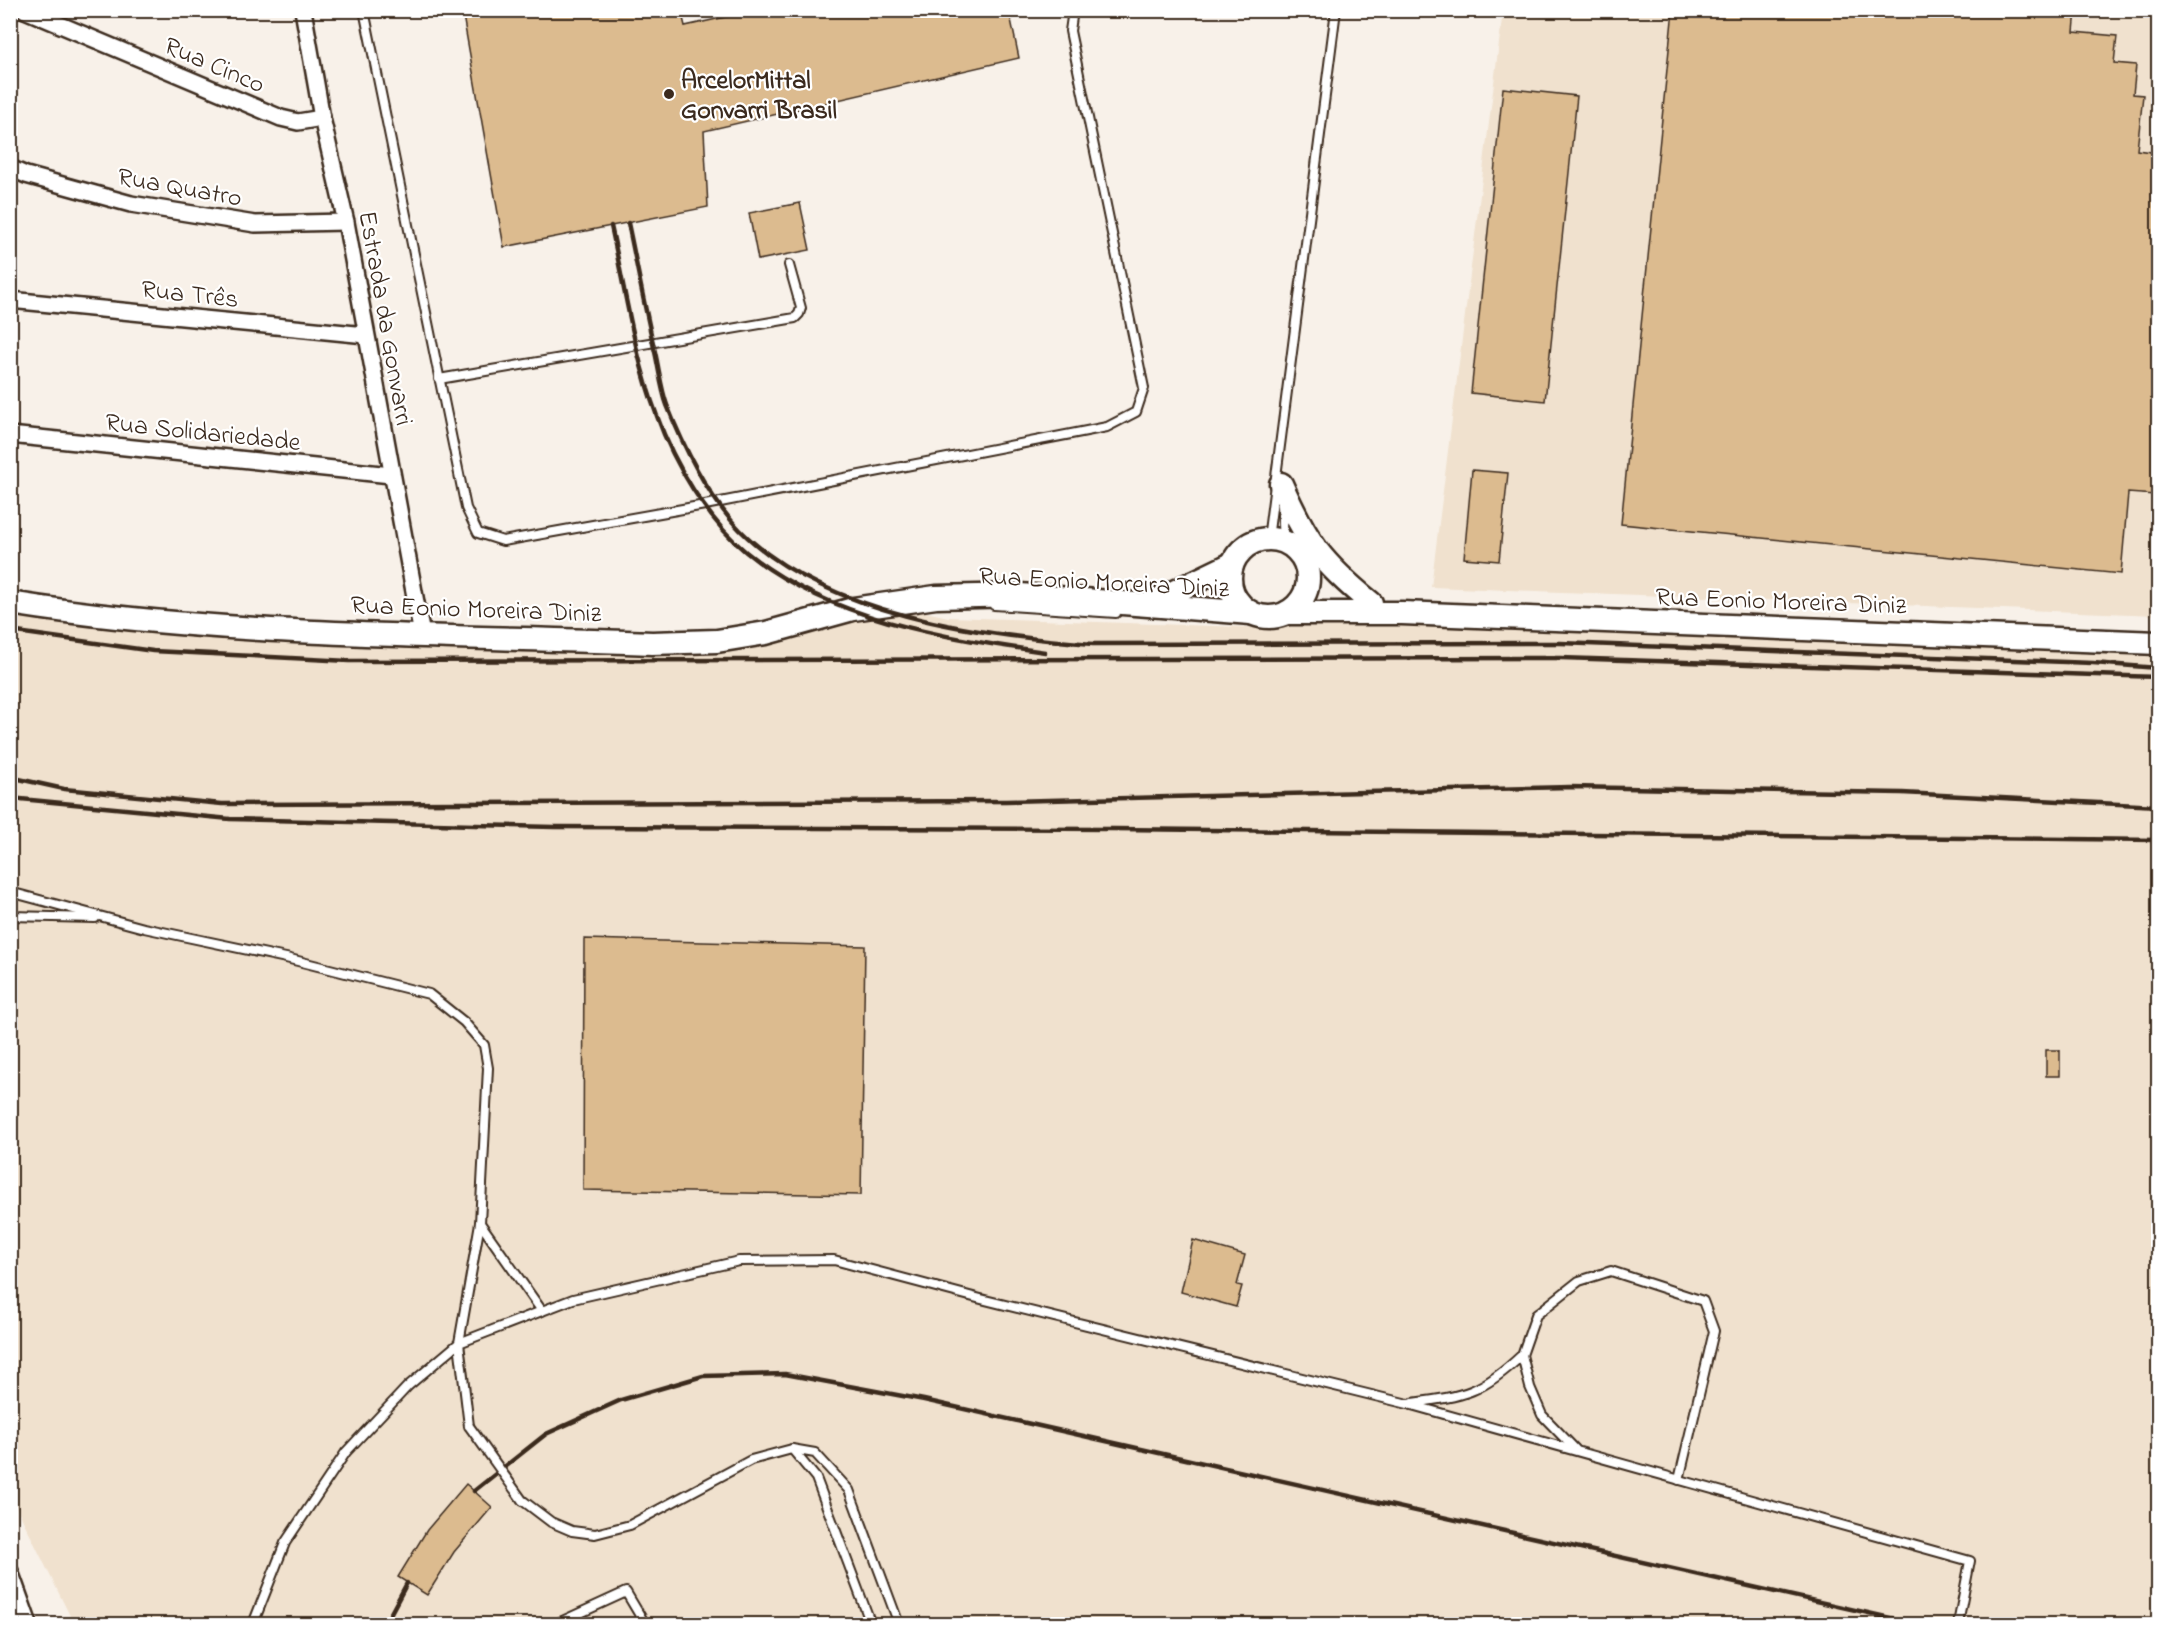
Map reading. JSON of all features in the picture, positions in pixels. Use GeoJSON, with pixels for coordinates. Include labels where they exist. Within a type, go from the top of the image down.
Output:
{"type":"FeatureCollection","features":[{"type":"Feature","properties":{"kind":"main road"},"geometry":{"type":"LineString","coordinates":[[1281,484],[1304,535],[1317,554],[1371,603]]}},
{"type":"Feature","properties":{"kind":"main road"},"geometry":{"type":"LineString","coordinates":[[1276,540],[1297,551],[1306,565],[1308,583],[1301,601],[1269,614],[1236,601],[1230,583],[1232,564],[1247,547],[1276,540]]}},
{"type":"Feature","properties":{"kind":"main road","name":"Rua Eonio Moreira Diniz"},"geometry":{"type":"LineString","coordinates":[[1156,610],[1232,564]]}},
{"type":"Feature","properties":{"kind":"main road","name":"Rua Eonio Moreira Diniz"},"geometry":{"type":"LineString","coordinates":[[1306,565],[1316,577],[1340,596],[1402,613]]}},
{"type":"Feature","properties":{"kind":"main road","name":"Rua Eonio Moreira Diniz"},"geometry":{"type":"LineString","coordinates":[[10,603],[75,614],[245,629],[652,643],[717,641],[766,633],[853,609],[936,597],[1020,595],[1156,610],[1269,614],[1402,613],[2158,643]]}},
{"type":"Feature","properties":{"kind":"street","name":"Rua Cinco"},"geometry":{"type":"LineString","coordinates":[[25,10],[281,118],[298,122],[322,118]]}},
{"type":"Feature","properties":{"kind":"street","name":"Estrada da Gonvarri"},"geometry":{"type":"LineString","coordinates":[[303,10],[322,118],[346,222],[422,635]]}},
{"type":"Feature","properties":{"kind":"street","name":"Rua Quatro"},"geometry":{"type":"LineString","coordinates":[[10,168],[26,175],[130,204],[255,224],[346,222]]}},
{"type":"Feature","properties":{"kind":"street","name":"Rua Três"},"geometry":{"type":"LineString","coordinates":[[10,300],[366,334]]}},
{"type":"Feature","properties":{"kind":"street","name":"Rua Solidariedade"},"geometry":{"type":"LineString","coordinates":[[10,435],[391,475]]}},
{"type":"Feature","properties":{"kind":"street"},"geometry":{"type":"LineString","coordinates":[[10,1571],[29,1624]]}},
{"type":"Feature","properties":{"kind":"lane"},"geometry":{"type":"LineString","coordinates":[[364,10],[466,508],[478,533],[503,541],[705,506],[1107,427],[1136,412],[1144,388],[1070,31],[1073,10]]}},
{"type":"Feature","properties":{"kind":"lane"},"geometry":{"type":"LineString","coordinates":[[1276,540],[1280,447],[1336,10]]}},
{"type":"Feature","properties":{"kind":"lane"},"geometry":{"type":"LineString","coordinates":[[440,379],[795,318],[801,308],[789,265]]}},
{"type":"Feature","properties":{"kind":"lane"},"geometry":{"type":"LineString","coordinates":[[1276,540],[1281,484],[1280,447]]}},
{"type":"Feature","properties":{"kind":"lane","name":"Rua Eonio Moreira Diniz"},"geometry":{"type":"LineString","coordinates":[[936,597],[1016,609],[1129,614]]}},
{"type":"Feature","properties":{"kind":"lane"},"geometry":{"type":"LineString","coordinates":[[10,892],[109,919],[429,994],[464,1022],[484,1045],[488,1068],[480,1223],[459,1343],[468,1426],[522,1500],[551,1522],[572,1531],[595,1534],[630,1525],[751,1460],[792,1449],[815,1453],[849,1490],[900,1624]]}},
{"type":"Feature","properties":{"kind":"lane"},"geometry":{"type":"LineString","coordinates":[[10,916],[109,919]]}},
{"type":"Feature","properties":{"kind":"lane"},"geometry":{"type":"LineString","coordinates":[[480,1223],[542,1311]]}},
{"type":"Feature","properties":{"kind":"lane"},"geometry":{"type":"LineString","coordinates":[[253,1624],[285,1543],[346,1452],[408,1386],[459,1343],[573,1299],[739,1261],[834,1260],[981,1299],[1408,1404],[1970,1562],[1958,1624]]}},
{"type":"Feature","properties":{"kind":"lane"},"geometry":{"type":"LineString","coordinates":[[1408,1404],[1471,1393],[1502,1374],[1522,1355],[1536,1315],[1579,1281],[1611,1271],[1703,1301],[1714,1331],[1679,1480]]}},
{"type":"Feature","properties":{"kind":"lane"},"geometry":{"type":"LineString","coordinates":[[1522,1355],[1530,1387],[1542,1415],[1577,1451]]}},
{"type":"Feature","properties":{"kind":"lane"},"geometry":{"type":"LineString","coordinates":[[792,1449],[816,1478],[871,1624]]}},
{"type":"Feature","properties":{"kind":"lane"},"geometry":{"type":"LineString","coordinates":[[556,1624],[626,1592],[645,1624]]}},
{"type":"Feature","properties":{"kind":"shaded area"},"geometry":{"type":"Polygon","coordinates":[[[1503,11],[2158,11],[2158,615],[1431,587],[1503,11]]]}},
{"type":"Feature","properties":{"kind":"shaded area"},"geometry":{"type":"Polygon","coordinates":[[[903,607],[948,617],[1272,628],[1295,623],[1362,624],[2158,654],[2158,1624],[74,1624],[11,1496],[11,613],[705,651],[746,648],[847,619],[903,607]]]}},
{"type":"Feature","properties":{"kind":"building","name":"ArcelorMittal Gonvarri Brasil"},"geometry":{"type":"Polygon","coordinates":[[[462,10],[681,10],[685,26],[757,10],[1009,10],[1019,58],[704,131],[708,207],[504,247],[462,10]]]}},
{"type":"Feature","properties":{"kind":"building"},"geometry":{"type":"Polygon","coordinates":[[[1673,10],[2076,10],[2074,32],[2117,36],[2114,63],[2136,65],[2133,94],[2143,95],[2137,150],[2158,153],[2158,460],[2155,495],[2128,493],[2121,574],[1621,524],[1673,10]]]}},
{"type":"Feature","properties":{"kind":"building"},"geometry":{"type":"Polygon","coordinates":[[[1503,88],[1577,96],[1545,401],[1471,393],[1503,88]]]}},
{"type":"Feature","properties":{"kind":"building"},"geometry":{"type":"Polygon","coordinates":[[[800,203],[810,250],[758,260],[749,213],[800,203]]]}},
{"type":"Feature","properties":{"kind":"building"},"geometry":{"type":"Polygon","coordinates":[[[1472,470],[1508,473],[1499,561],[1464,558],[1472,470]]]}},
{"type":"Feature","properties":{"kind":"building"},"geometry":{"type":"Polygon","coordinates":[[[584,939],[865,946],[861,1195],[583,1190],[584,939]]]}},
{"type":"Feature","properties":{"kind":"building"},"geometry":{"type":"Polygon","coordinates":[[[2046,1050],[2060,1050],[2060,1076],[2046,1076],[2046,1050]]]}},
{"type":"Feature","properties":{"kind":"building"},"geometry":{"type":"Polygon","coordinates":[[[1193,1240],[1245,1255],[1237,1285],[1242,1286],[1236,1307],[1181,1292],[1193,1240]]]}},
{"type":"Feature","properties":{"kind":"building"},"geometry":{"type":"Polygon","coordinates":[[[466,1484],[492,1507],[454,1552],[427,1595],[398,1577],[427,1530],[466,1484]]]}},
{"type":"Feature","properties":{"kind":"railway"},"geometry":{"type":"LineString","coordinates":[[628,223],[665,399],[689,455],[717,503],[740,530],[774,559],[814,582],[858,601],[905,616],[1002,635],[1093,644],[1560,643],[2093,663],[2158,668]]}},
{"type":"Feature","properties":{"kind":"railway"},"geometry":{"type":"LineString","coordinates":[[611,226],[636,346],[649,393],[664,434],[693,490],[732,539],[778,575],[813,594],[850,609],[927,632],[1045,652]]}},
{"type":"Feature","properties":{"kind":"railway"},"geometry":{"type":"LineString","coordinates":[[10,631],[153,651],[349,661],[1561,658],[2158,677]]}},
{"type":"Feature","properties":{"kind":"railway"},"geometry":{"type":"LineString","coordinates":[[10,777],[64,789],[222,804],[1006,801],[1570,787],[1902,793],[2158,806]]}},
{"type":"Feature","properties":{"kind":"railway"},"geometry":{"type":"LineString","coordinates":[[10,798],[230,819],[554,827],[1114,829],[2158,840]]}},
{"type":"Feature","properties":{"kind":"railway"},"geometry":{"type":"LineString","coordinates":[[474,1491],[546,1434],[621,1400],[703,1376],[785,1374],[924,1400],[1917,1624]]}},
{"type":"Feature","properties":{"kind":"railway"},"geometry":{"type":"LineString","coordinates":[[385,1624],[407,1583]]}},
{"type":"Feature","properties":{"kind":"place","name":"ArcelorMittal Gonvarri Brasil"},"geometry":{"type":"Point","coordinates":[669,94]}}]}
